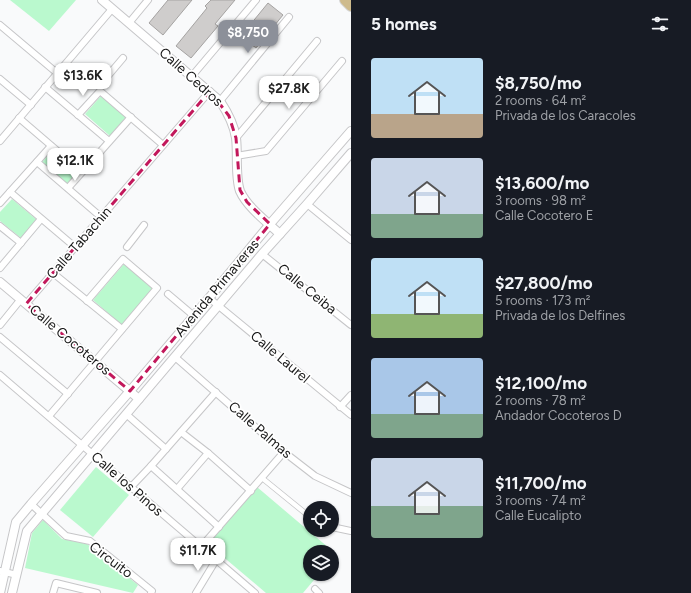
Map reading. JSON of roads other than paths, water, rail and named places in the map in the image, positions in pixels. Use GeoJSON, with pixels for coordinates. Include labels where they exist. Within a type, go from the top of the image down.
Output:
{"type":"FeatureCollection","features":[{"type":"Feature","properties":{"kind":"main road"},"geometry":{"type":"LineString","coordinates":[[345,0],[351,6]]}},
{"type":"Feature","properties":{"kind":"street","name":"Calle Cedros"},"geometry":{"type":"LineString","coordinates":[[102,0],[220,101],[229,116],[236,138],[236,156],[240,190],[247,202],[280,234]]}},
{"type":"Feature","properties":{"kind":"street"},"geometry":{"type":"LineString","coordinates":[[129,23],[148,0]]}},
{"type":"Feature","properties":{"kind":"street"},"geometry":{"type":"LineString","coordinates":[[192,76],[256,0]]}},
{"type":"Feature","properties":{"kind":"street"},"geometry":{"type":"LineString","coordinates":[[0,141],[112,9]]}},
{"type":"Feature","properties":{"kind":"street"},"geometry":{"type":"LineString","coordinates":[[220,101],[289,17]]}},
{"type":"Feature","properties":{"kind":"street"},"geometry":{"type":"LineString","coordinates":[[0,25],[57,73]]}},
{"type":"Feature","properties":{"kind":"street"},"geometry":{"type":"LineString","coordinates":[[236,138],[317,41]]}},
{"type":"Feature","properties":{"kind":"street"},"geometry":{"type":"LineString","coordinates":[[101,84],[123,58]]}},
{"type":"Feature","properties":{"kind":"street"},"geometry":{"type":"LineString","coordinates":[[236,156],[266,151],[342,61]]}},
{"type":"Feature","properties":{"kind":"street"},"geometry":{"type":"LineString","coordinates":[[0,79],[31,104]]}},
{"type":"Feature","properties":{"kind":"street"},"geometry":{"type":"LineString","coordinates":[[45,87],[109,141]]}},
{"type":"Feature","properties":{"kind":"street"},"geometry":{"type":"LineString","coordinates":[[78,115],[100,91],[164,145]]}},
{"type":"Feature","properties":{"kind":"street","name":"Calle Tabachin"},"geometry":{"type":"LineString","coordinates":[[0,325],[53,273],[210,91]]}},
{"type":"Feature","properties":{"kind":"street"},"geometry":{"type":"LineString","coordinates":[[68,188],[131,117]]}},
{"type":"Feature","properties":{"kind":"street"},"geometry":{"type":"LineString","coordinates":[[19,118],[82,172]]}},
{"type":"Feature","properties":{"kind":"street","name":"Avenida Primaveras"},"geometry":{"type":"LineString","coordinates":[[0,592],[2,572],[16,522],[130,391],[270,224],[351,131]]}},
{"type":"Feature","properties":{"kind":"street"},"geometry":{"type":"LineString","coordinates":[[0,203],[51,146]]}},
{"type":"Feature","properties":{"kind":"street","name":"Avenida Primaveras"},"geometry":{"type":"LineString","coordinates":[[12,593],[27,531],[262,254],[351,153]]}},
{"type":"Feature","properties":{"kind":"street"},"geometry":{"type":"LineString","coordinates":[[37,162],[101,217]]}},
{"type":"Feature","properties":{"kind":"street"},"geometry":{"type":"LineString","coordinates":[[10,192],[75,247]]}},
{"type":"Feature","properties":{"kind":"street"},"geometry":{"type":"LineString","coordinates":[[307,204],[351,240]]}},
{"type":"Feature","properties":{"kind":"street"},"geometry":{"type":"LineString","coordinates":[[0,268],[41,219]]}},
{"type":"Feature","properties":{"kind":"street"},"geometry":{"type":"LineString","coordinates":[[127,247],[144,225]]}},
{"type":"Feature","properties":{"kind":"street"},"geometry":{"type":"LineString","coordinates":[[0,226],[21,243]]}},
{"type":"Feature","properties":{"kind":"street","name":"Calle Ceiba"},"geometry":{"type":"LineString","coordinates":[[262,254],[351,325]]}},
{"type":"Feature","properties":{"kind":"street"},"geometry":{"type":"LineString","coordinates":[[49,416],[156,288],[123,259],[87,301]]}},
{"type":"Feature","properties":{"kind":"street"},"geometry":{"type":"LineString","coordinates":[[53,273],[122,329]]}},
{"type":"Feature","properties":{"kind":"street","name":"Calle Cocoteros"},"geometry":{"type":"LineString","coordinates":[[0,282],[139,399]]}},
{"type":"Feature","properties":{"kind":"street"},"geometry":{"type":"LineString","coordinates":[[168,294],[194,316]]}},
{"type":"Feature","properties":{"kind":"street","name":"Calle Laurel"},"geometry":{"type":"LineString","coordinates":[[209,298],[351,415]]}},
{"type":"Feature","properties":{"kind":"street"},"geometry":{"type":"LineString","coordinates":[[0,337],[68,394]]}},
{"type":"Feature","properties":{"kind":"street","name":"Calle Palmas"},"geometry":{"type":"LineString","coordinates":[[176,357],[284,452],[315,476],[350,491]]}},
{"type":"Feature","properties":{"kind":"street","name":"Calle los Pinos"},"geometry":{"type":"LineString","coordinates":[[0,375],[255,593]]}},
{"type":"Feature","properties":{"kind":"street"},"geometry":{"type":"LineString","coordinates":[[131,487],[216,392]]}},
{"type":"Feature","properties":{"kind":"street"},"geometry":{"type":"LineString","coordinates":[[340,407],[351,395]]}},
{"type":"Feature","properties":{"kind":"street"},"geometry":{"type":"LineString","coordinates":[[126,414],[166,449]]}},
{"type":"Feature","properties":{"kind":"street"},"geometry":{"type":"LineString","coordinates":[[181,432],[208,453],[251,491]]}},
{"type":"Feature","properties":{"kind":"street"},"geometry":{"type":"LineString","coordinates":[[201,547],[284,452]]}},
{"type":"Feature","properties":{"kind":"street"},"geometry":{"type":"LineString","coordinates":[[177,489],[208,453]]}},
{"type":"Feature","properties":{"kind":"street"},"geometry":{"type":"LineString","coordinates":[[151,466],[219,527]]}},
{"type":"Feature","properties":{"kind":"street"},"geometry":{"type":"LineString","coordinates":[[262,478],[303,511]]}},
{"type":"Feature","properties":{"kind":"street","name":"Circuito"},"geometry":{"type":"LineString","coordinates":[[31,504],[66,536],[90,542],[152,592]]}},
{"type":"Feature","properties":{"kind":"street"},"geometry":{"type":"LineString","coordinates":[[339,528],[351,531]]}},
{"type":"Feature","properties":{"kind":"street"},"geometry":{"type":"LineString","coordinates":[[196,593],[216,560]]}},
{"type":"Feature","properties":{"kind":"street"},"geometry":{"type":"LineString","coordinates":[[2,572],[17,575]]}},
{"type":"Feature","properties":{"kind":"street"},"geometry":{"type":"LineString","coordinates":[[53,593],[56,583],[97,593]]}}]}
